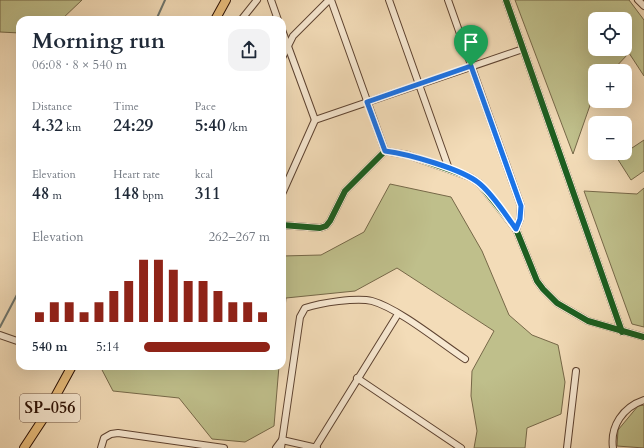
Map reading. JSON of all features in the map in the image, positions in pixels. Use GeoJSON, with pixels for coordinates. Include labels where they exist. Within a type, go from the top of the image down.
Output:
{"type":"FeatureCollection","features":[{"type":"Feature","properties":{"kind":"main road"},"geometry":{"type":"LineString","coordinates":[[217,16],[226,0]]}},
{"type":"Feature","properties":{"kind":"main road","name":"SP-056"},"geometry":{"type":"LineString","coordinates":[[24,448],[43,419],[70,370]]}},
{"type":"Feature","properties":{"kind":"street"},"geometry":{"type":"LineString","coordinates":[[244,16],[256,0]]}},
{"type":"Feature","properties":{"kind":"street"},"geometry":{"type":"LineString","coordinates":[[271,0],[277,16]]}},
{"type":"Feature","properties":{"kind":"street"},"geometry":{"type":"LineString","coordinates":[[286,49],[293,36],[330,0],[385,151]]}},
{"type":"Feature","properties":{"kind":"street"},"geometry":{"type":"LineString","coordinates":[[389,0],[449,169]]}},
{"type":"Feature","properties":{"kind":"street"},"geometry":{"type":"LineString","coordinates":[[448,0],[521,206],[520,219],[516,229]]}},
{"type":"Feature","properties":{"kind":"street"},"geometry":{"type":"LineString","coordinates":[[506,0],[622,332]]}},
{"type":"Feature","properties":{"kind":"street"},"geometry":{"type":"LineString","coordinates":[[638,0],[644,6]]}},
{"type":"Feature","properties":{"kind":"street"},"geometry":{"type":"LineString","coordinates":[[286,40],[315,120],[286,185]]}},
{"type":"Feature","properties":{"kind":"street"},"geometry":{"type":"LineString","coordinates":[[315,120],[523,49]]}},
{"type":"Feature","properties":{"kind":"street"},"geometry":{"type":"LineString","coordinates":[[385,151],[408,154],[470,177],[479,183],[516,229],[537,281],[543,289],[572,313],[588,321],[622,332],[644,337]]}},
{"type":"Feature","properties":{"kind":"street"},"geometry":{"type":"LineString","coordinates":[[286,225],[320,228],[326,226],[330,221],[344,191],[385,151]]}},
{"type":"Feature","properties":{"kind":"street"},"geometry":{"type":"LineString","coordinates":[[281,448],[300,317],[302,312],[311,306],[366,300],[381,304],[465,359]]}},
{"type":"Feature","properties":{"kind":"street"},"geometry":{"type":"LineString","coordinates":[[282,440],[316,448],[357,378],[398,314]]}},
{"type":"Feature","properties":{"kind":"street"},"geometry":{"type":"LineString","coordinates":[[1,335],[16,341]]}},
{"type":"Feature","properties":{"kind":"street"},"geometry":{"type":"LineString","coordinates":[[567,448],[576,370]]}},
{"type":"Feature","properties":{"kind":"street"},"geometry":{"type":"LineString","coordinates":[[357,378],[461,448]]}},
{"type":"Feature","properties":{"kind":"street"},"geometry":{"type":"LineString","coordinates":[[613,448],[612,435],[616,423],[630,407],[644,400]]}},
{"type":"Feature","properties":{"kind":"street"},"geometry":{"type":"LineString","coordinates":[[101,448],[104,438],[107,435],[118,433],[224,448]]}},
{"type":"Feature","properties":{"kind":"street"},"geometry":{"type":"LineString","coordinates":[[276,448],[282,440]]}},
{"type":"Feature","properties":{"kind":"green space"},"geometry":{"type":"Polygon","coordinates":[[[0,0],[82,0],[65,16],[16,16],[16,33],[0,32],[0,0]]]}},
{"type":"Feature","properties":{"kind":"green space"},"geometry":{"type":"Polygon","coordinates":[[[515,0],[629,0],[644,20],[644,76],[631,56],[632,12],[588,12],[588,56],[626,56],[619,64],[588,64],[589,108],[573,154],[515,0]]]}},
{"type":"Feature","properties":{"kind":"green space"},"geometry":{"type":"Polygon","coordinates":[[[644,140],[644,171],[631,180],[618,160],[632,160],[632,148],[644,140]]]}},
{"type":"Feature","properties":{"kind":"green space"},"geometry":{"type":"Polygon","coordinates":[[[390,184],[451,197],[482,251],[509,315],[532,335],[558,345],[565,382],[561,414],[527,428],[525,448],[474,448],[477,431],[471,396],[472,371],[494,331],[397,268],[355,291],[286,298],[286,256],[321,255],[364,232],[390,184]]]}},
{"type":"Feature","properties":{"kind":"green space"},"geometry":{"type":"Polygon","coordinates":[[[644,188],[644,327],[632,324],[584,191],[637,194],[644,188]]]}},
{"type":"Feature","properties":{"kind":"green space"},"geometry":{"type":"Polygon","coordinates":[[[102,370],[279,370],[274,426],[245,442],[212,439],[179,398],[113,391],[102,370]]]}},
{"type":"Feature","properties":{"kind":"green space"},"geometry":{"type":"Polygon","coordinates":[[[644,405],[644,448],[617,446],[618,430],[638,406],[644,405]]]}},
{"type":"Feature","properties":{"kind":"waterway"},"geometry":{"type":"LineString","coordinates":[[158,16],[165,0]]}},
{"type":"Feature","properties":{"kind":"waterway"},"geometry":{"type":"LineString","coordinates":[[0,327],[16,297]]}},
{"type":"Feature","properties":{"kind":"cycle path"},"geometry":{"type":"LineString","coordinates":[[506,0],[622,332]]}},
{"type":"Feature","properties":{"kind":"cycle path"},"geometry":{"type":"LineString","coordinates":[[286,225],[320,228],[326,226],[345,191],[385,151],[408,155],[470,177],[479,183],[516,229],[537,281],[557,303],[588,321],[644,337]]}},
{"type":"Feature","properties":{"kind":"route"},"geometry":{"type":"LineString","coordinates":[[471,66],[521,206],[520,219],[516,229],[488,192],[470,177],[408,154],[385,151],[367,102],[471,66]]}}]}
